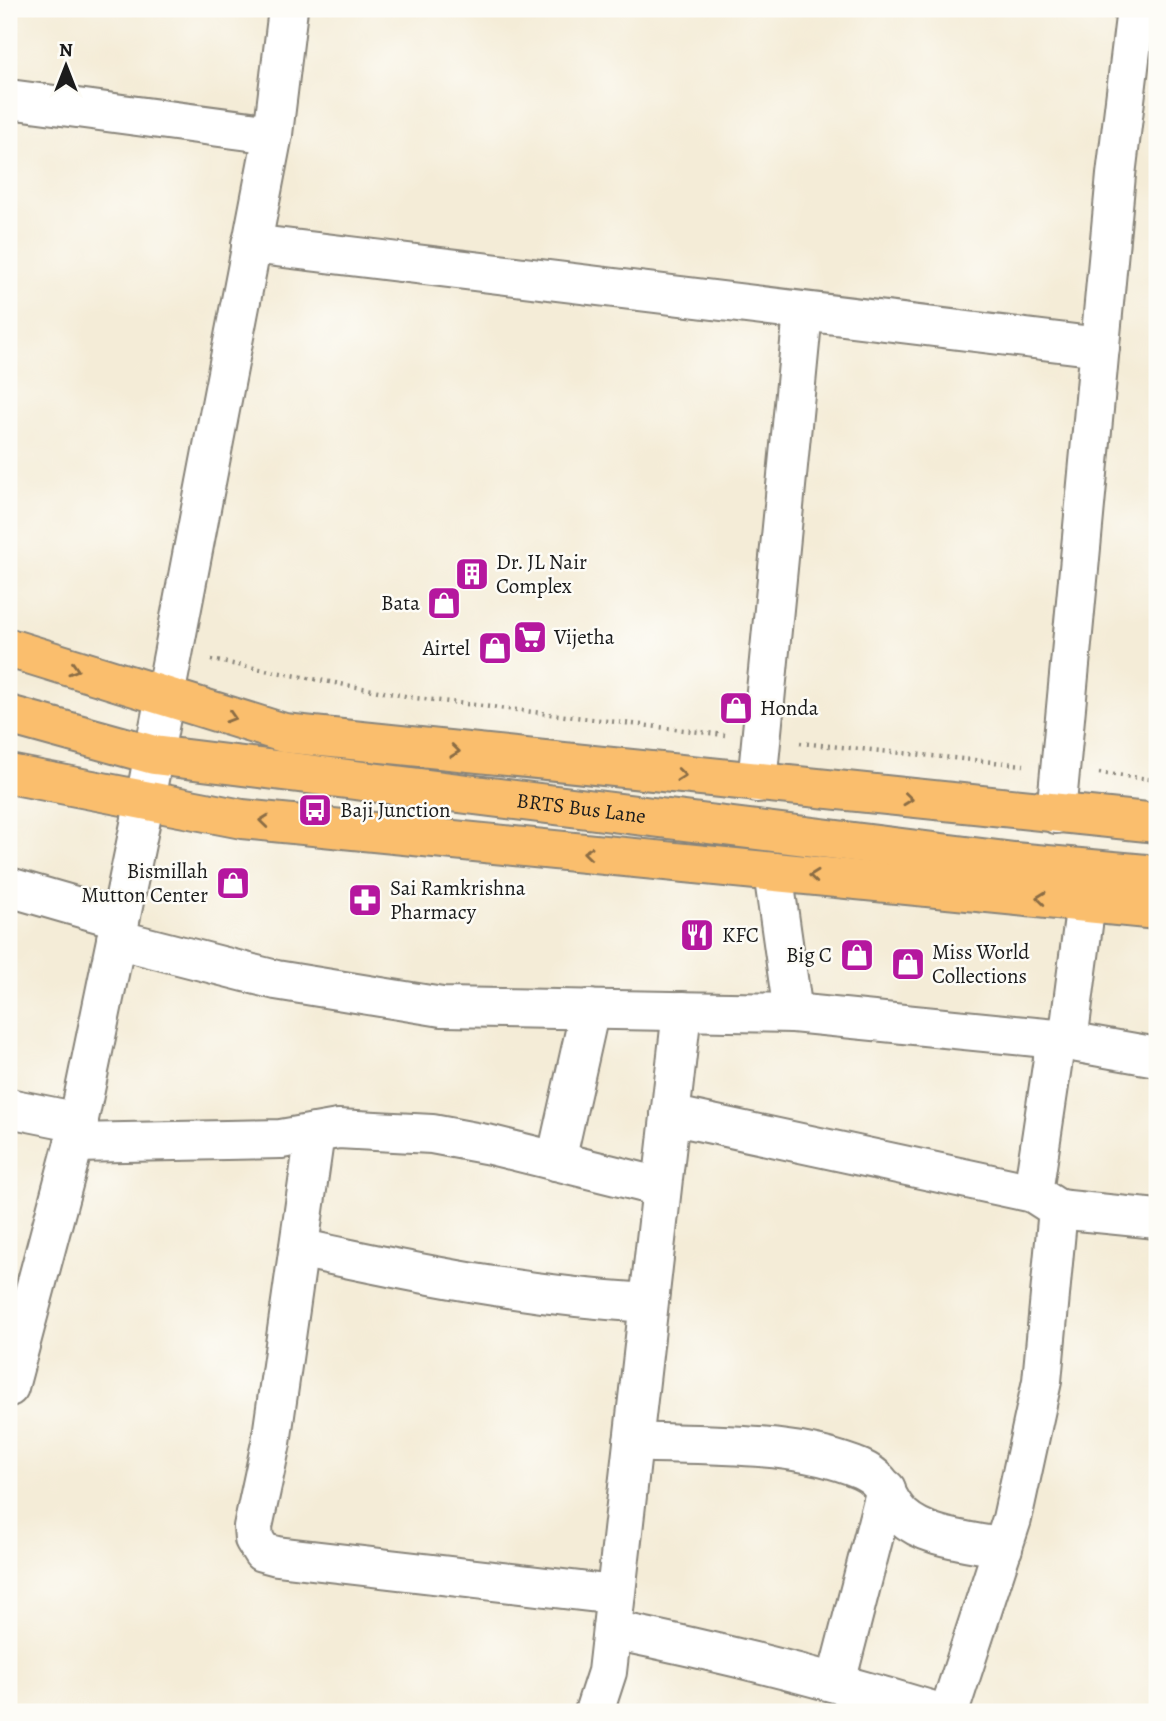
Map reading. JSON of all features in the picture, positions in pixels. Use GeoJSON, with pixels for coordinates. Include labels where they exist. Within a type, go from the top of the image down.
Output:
{"type":"FeatureCollection","features":[{"type":"Feature","properties":{"kind":"main road"},"geometry":{"type":"LineString","coordinates":[[9,648],[284,733],[1056,814],[1157,822]]}},
{"type":"Feature","properties":{"kind":"main road","name":"BRTS Bus Lane"},"geometry":{"type":"LineString","coordinates":[[9,715],[155,755],[1014,862],[1157,875]]}},
{"type":"Feature","properties":{"kind":"main road"},"geometry":{"type":"LineString","coordinates":[[9,774],[242,819],[1157,910]]}},
{"type":"Feature","properties":{"kind":"street"},"geometry":{"type":"LineString","coordinates":[[9,1387],[76,1133],[155,755],[272,134],[288,9]]}},
{"type":"Feature","properties":{"kind":"street"},"geometry":{"type":"LineString","coordinates":[[1056,814],[1100,347],[1144,55],[1136,9]]}},
{"type":"Feature","properties":{"kind":"street"},"geometry":{"type":"LineString","coordinates":[[9,99],[272,134]]}},
{"type":"Feature","properties":{"kind":"street"},"geometry":{"type":"LineString","coordinates":[[251,244],[1100,347]]}},
{"type":"Feature","properties":{"kind":"street"},"geometry":{"type":"LineString","coordinates":[[757,783],[803,312]]}},
{"type":"Feature","properties":{"kind":"street"},"geometry":{"type":"LineString","coordinates":[[773,872],[793,1013]]}},
{"type":"Feature","properties":{"kind":"street"},"geometry":{"type":"LineString","coordinates":[[9,887],[118,929],[276,980],[442,1007],[793,1013],[1062,1040],[1157,1057]]}},
{"type":"Feature","properties":{"kind":"street"},"geometry":{"type":"LineString","coordinates":[[949,1712],[1003,1548],[1042,1381],[1046,1201],[1062,1040],[1086,902]]}},
{"type":"Feature","properties":{"kind":"street"},"geometry":{"type":"LineString","coordinates":[[556,1161],[590,1009]]}},
{"type":"Feature","properties":{"kind":"street"},"geometry":{"type":"LineString","coordinates":[[594,1712],[607,1672],[682,1011]]}},
{"type":"Feature","properties":{"kind":"street"},"geometry":{"type":"LineString","coordinates":[[9,1108],[76,1133],[281,1139],[338,1129],[432,1135],[491,1144],[661,1187]]}},
{"type":"Feature","properties":{"kind":"street"},"geometry":{"type":"LineString","coordinates":[[670,1115],[1046,1201],[1157,1219]]}},
{"type":"Feature","properties":{"kind":"street"},"geometry":{"type":"LineString","coordinates":[[315,1133],[271,1443],[253,1527],[254,1539],[262,1552],[614,1613],[696,1647],[836,1682],[937,1712]]}},
{"type":"Feature","properties":{"kind":"street"},"geometry":{"type":"LineString","coordinates":[[299,1248],[499,1289],[564,1298],[649,1303]]}},
{"type":"Feature","properties":{"kind":"street"},"geometry":{"type":"LineString","coordinates":[[633,1442],[789,1450],[862,1470],[881,1481],[900,1514],[914,1524],[945,1536],[1003,1548]]}},
{"type":"Feature","properties":{"kind":"street"},"geometry":{"type":"LineString","coordinates":[[836,1682],[886,1489]]}},
{"type":"Feature","properties":{"kind":"path"},"geometry":{"type":"LineString","coordinates":[[174,653],[416,698],[761,739],[1157,780]]}},
{"type":"Feature","properties":{"kind":"place","name":"Dr. JL Nair Complex"},"geometry":{"type":"Point","coordinates":[472,574]}},
{"type":"Feature","properties":{"kind":"place","name":"Bata"},"geometry":{"type":"Point","coordinates":[444,603]}},
{"type":"Feature","properties":{"kind":"place","name":"Vijetha"},"geometry":{"type":"Point","coordinates":[530,637]}},
{"type":"Feature","properties":{"kind":"place","name":"Airtel"},"geometry":{"type":"Point","coordinates":[495,648]}},
{"type":"Feature","properties":{"kind":"place","name":"Honda"},"geometry":{"type":"Point","coordinates":[736,708]}},
{"type":"Feature","properties":{"kind":"place","name":"Baji Junction"},"geometry":{"type":"Point","coordinates":[315,810]}},
{"type":"Feature","properties":{"kind":"place","name":"Bismillah Mutton Center"},"geometry":{"type":"Point","coordinates":[233,883]}},
{"type":"Feature","properties":{"kind":"place","name":"Sai Ramkrishna Pharmacy"},"geometry":{"type":"Point","coordinates":[365,900]}},
{"type":"Feature","properties":{"kind":"place","name":"KFC"},"geometry":{"type":"Point","coordinates":[697,935]}},
{"type":"Feature","properties":{"kind":"place","name":"Big C"},"geometry":{"type":"Point","coordinates":[857,955]}},
{"type":"Feature","properties":{"kind":"place","name":"Miss World Collections"},"geometry":{"type":"Point","coordinates":[908,964]}}]}
